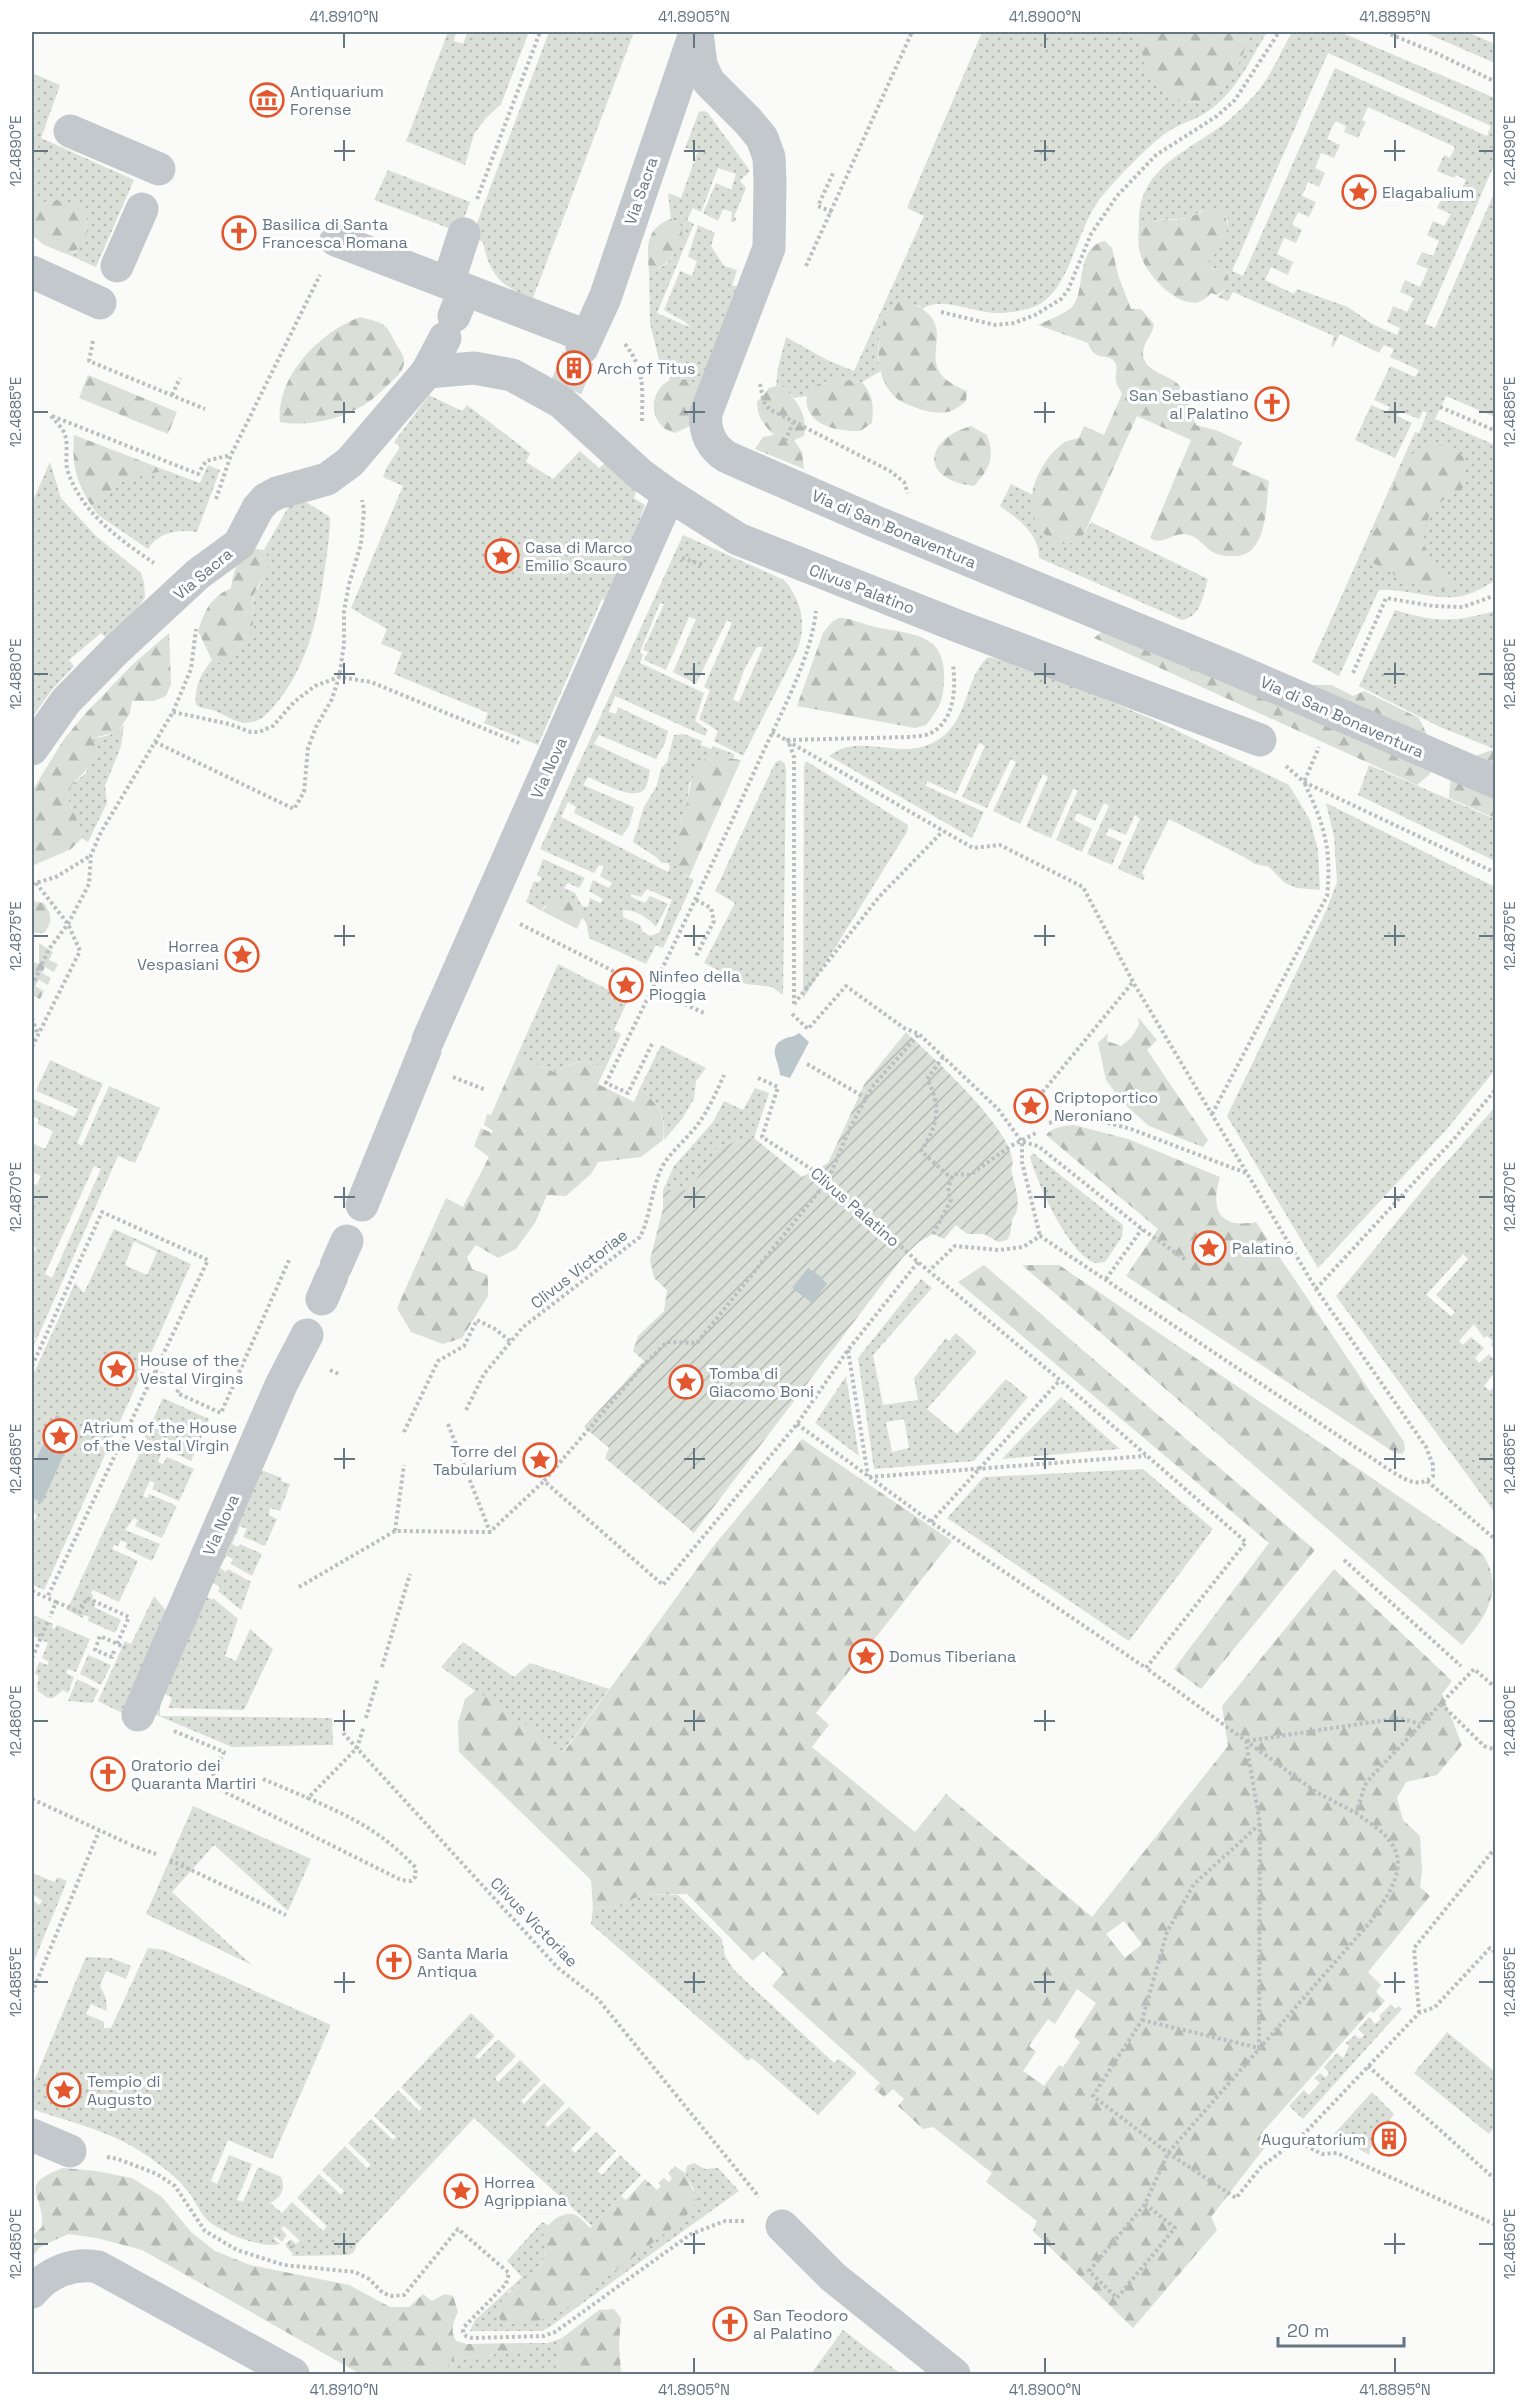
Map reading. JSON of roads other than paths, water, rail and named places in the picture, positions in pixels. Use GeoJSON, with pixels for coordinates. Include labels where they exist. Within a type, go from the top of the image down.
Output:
{"type":"FeatureCollection","features":[{"type":"Feature","properties":{"kind":"street","name":"Via Sacra"},"geometry":{"type":"LineString","coordinates":[[453,307],[528,313],[584,342],[605,298],[696,32]]}},
{"type":"Feature","properties":{"kind":"street","name":"Via di San Bonaventura"},"geometry":{"type":"LineString","coordinates":[[696,32],[701,65],[709,82],[762,138],[769,157],[769,248],[705,413],[706,430],[716,449],[727,457],[876,522],[1229,667],[1496,782]]}},
{"type":"Feature","properties":{"kind":"street"},"geometry":{"type":"LineString","coordinates":[[70,131],[159,169]]}},
{"type":"Feature","properties":{"kind":"street"},"geometry":{"type":"LineString","coordinates":[[117,266],[142,209]]}},
{"type":"Feature","properties":{"kind":"street","name":"Via Sacra"},"geometry":{"type":"LineString","coordinates":[[32,749],[66,701],[115,651],[187,585],[239,544],[258,508],[266,499],[277,493],[327,479],[350,462],[377,434],[427,372],[453,307],[464,234]]}},
{"type":"Feature","properties":{"kind":"street"},"geometry":{"type":"LineString","coordinates":[[329,254],[453,307]]}},
{"type":"Feature","properties":{"kind":"street"},"geometry":{"type":"LineString","coordinates":[[32,272],[100,303]]}},
{"type":"Feature","properties":{"kind":"street","name":"Clivus Palatino"},"geometry":{"type":"LineString","coordinates":[[427,372],[474,368],[512,375],[562,398],[640,474],[738,539],[955,625],[1260,740]]}},
{"type":"Feature","properties":{"kind":"street","name":"Via Nova"},"geometry":{"type":"LineString","coordinates":[[138,1715],[282,1383],[432,1054],[669,495]]}},
{"type":"Feature","properties":{"kind":"street"},"geometry":{"type":"LineString","coordinates":[[32,2135],[70,2151]]}},
{"type":"Feature","properties":{"kind":"street"},"geometry":{"type":"LineString","coordinates":[[782,2226],[833,2277],[954,2374]]}},
{"type":"Feature","properties":{"kind":"street"},"geometry":{"type":"LineString","coordinates":[[32,2292],[53,2274],[87,2265],[110,2272],[293,2374]]}},
{"type":"Feature","properties":{"kind":"tunnel"},"geometry":{"type":"LineString","coordinates":[[566,388],[582,348]]}},
{"type":"Feature","properties":{"kind":"place","name":"Antiquarium Forense"},"geometry":{"type":"Point","coordinates":[267,100]}},
{"type":"Feature","properties":{"kind":"place","name":"Elagabalium"},"geometry":{"type":"Point","coordinates":[1359,192]}},
{"type":"Feature","properties":{"kind":"place","name":"Basilica di Santa Francesca Romana"},"geometry":{"type":"Point","coordinates":[239,233]}},
{"type":"Feature","properties":{"kind":"place","name":"Arch of Titus"},"geometry":{"type":"Point","coordinates":[574,368]}},
{"type":"Feature","properties":{"kind":"place","name":"San Sebastiano al Palatino"},"geometry":{"type":"Point","coordinates":[1272,404]}},
{"type":"Feature","properties":{"kind":"place","name":"Casa di Marco Emilio Scauro"},"geometry":{"type":"Point","coordinates":[502,556]}},
{"type":"Feature","properties":{"kind":"place","name":"Horrea Vespasiani"},"geometry":{"type":"Point","coordinates":[242,955]}},
{"type":"Feature","properties":{"kind":"place","name":"Ninfeo della Pioggia"},"geometry":{"type":"Point","coordinates":[626,985]}},
{"type":"Feature","properties":{"kind":"place","name":"Criptoportico Neroniano"},"geometry":{"type":"Point","coordinates":[1031,1106]}},
{"type":"Feature","properties":{"kind":"place","name":"Palatino"},"geometry":{"type":"Point","coordinates":[1209,1248]}},
{"type":"Feature","properties":{"kind":"place","name":"House of the Vestal Virgins"},"geometry":{"type":"Point","coordinates":[117,1369]}},
{"type":"Feature","properties":{"kind":"place","name":"Tomba di Giacomo Boni"},"geometry":{"type":"Point","coordinates":[686,1382]}},
{"type":"Feature","properties":{"kind":"place","name":"Atrium of the House of the Vestal Virgin"},"geometry":{"type":"Point","coordinates":[60,1436]}},
{"type":"Feature","properties":{"kind":"place","name":"Torre del Tabularium"},"geometry":{"type":"Point","coordinates":[540,1460]}},
{"type":"Feature","properties":{"kind":"place","name":"Domus Tiberiana"},"geometry":{"type":"Point","coordinates":[866,1656]}},
{"type":"Feature","properties":{"kind":"place","name":"Oratorio dei Quaranta Martiri"},"geometry":{"type":"Point","coordinates":[108,1774]}},
{"type":"Feature","properties":{"kind":"place","name":"Santa Maria Antiqua"},"geometry":{"type":"Point","coordinates":[394,1962]}},
{"type":"Feature","properties":{"kind":"place","name":"Tempio di Augusto"},"geometry":{"type":"Point","coordinates":[64,2090]}},
{"type":"Feature","properties":{"kind":"place","name":"Auguratorium"},"geometry":{"type":"Point","coordinates":[1389,2139]}},
{"type":"Feature","properties":{"kind":"place","name":"Horrea Agrippiana"},"geometry":{"type":"Point","coordinates":[461,2191]}},
{"type":"Feature","properties":{"kind":"place","name":"San Teodoro al Palatino"},"geometry":{"type":"Point","coordinates":[730,2324]}}]}
